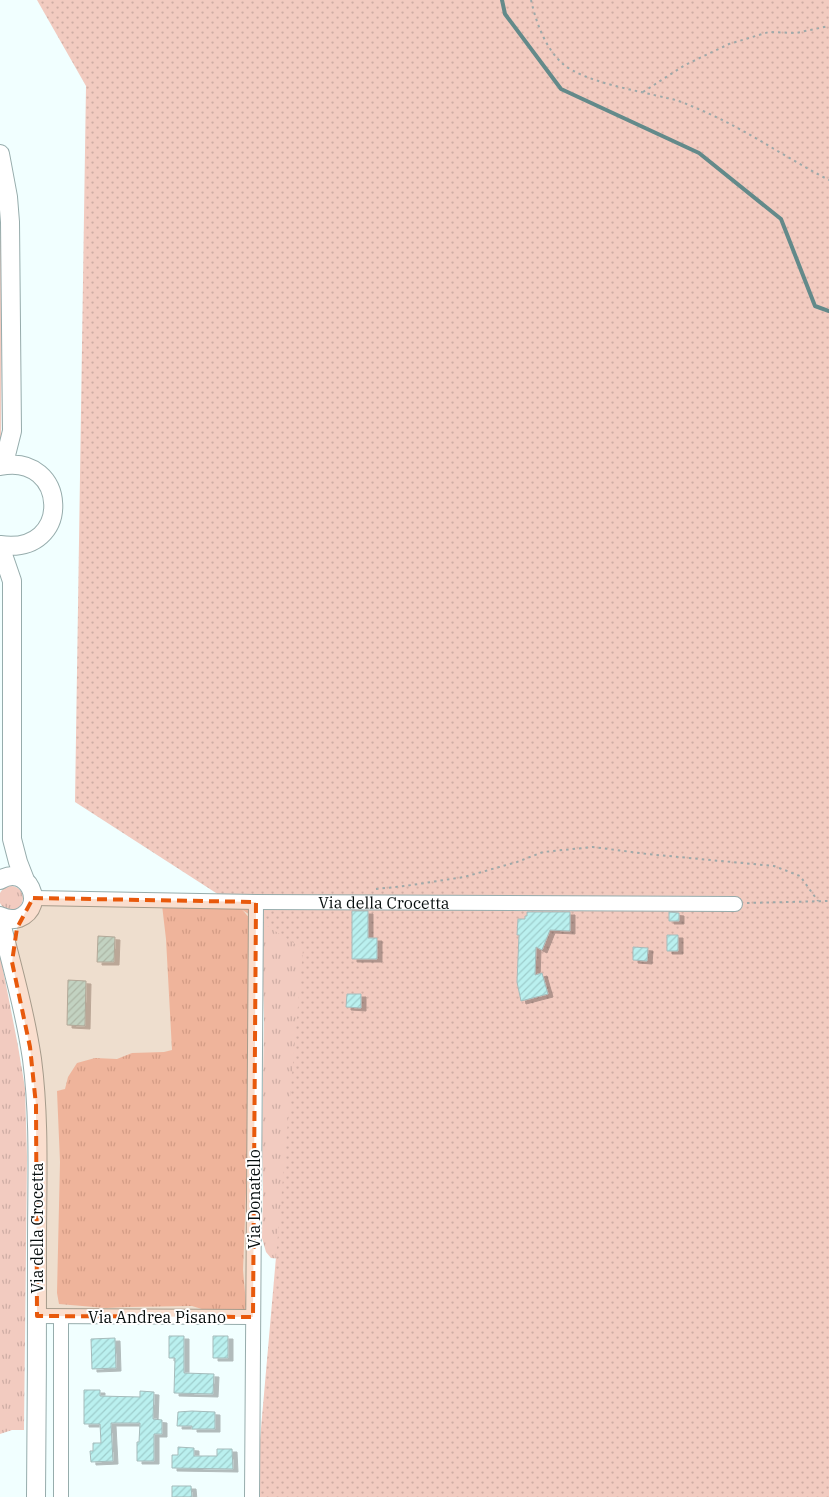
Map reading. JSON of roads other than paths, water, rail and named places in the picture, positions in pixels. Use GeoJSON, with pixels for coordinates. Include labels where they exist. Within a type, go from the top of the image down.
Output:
{"type":"FeatureCollection","features":[{"type":"Feature","properties":{"kind":"street"},"geometry":{"type":"LineString","coordinates":[[0,154],[6,184],[10,222],[12,431],[6,455],[0,466]]}},
{"type":"Feature","properties":{"kind":"street"},"geometry":{"type":"LineString","coordinates":[[12,431],[21,456],[27,466]]}},
{"type":"Feature","properties":{"kind":"street"},"geometry":{"type":"LineString","coordinates":[[0,466],[18,464],[27,466],[38,473],[47,482],[52,493],[54,506],[52,518],[38,538],[27,544],[13,547],[0,546],[12,581]]}},
{"type":"Feature","properties":{"kind":"street"},"geometry":{"type":"LineString","coordinates":[[0,916],[9,919],[20,917],[30,910],[34,898],[30,885],[25,880],[18,862],[12,839],[12,581],[27,544]]}},
{"type":"Feature","properties":{"kind":"street"},"geometry":{"type":"LineString","coordinates":[[12,839],[0,878],[14,876],[25,880]]}},
{"type":"Feature","properties":{"kind":"street","name":"Via della Crocetta"},"geometry":{"type":"LineString","coordinates":[[34,898],[256,902],[735,904]]}},
{"type":"Feature","properties":{"kind":"street","name":"Via Donatello"},"geometry":{"type":"LineString","coordinates":[[252,1497],[256,902]]}},
{"type":"Feature","properties":{"kind":"street","name":"Via della Crocetta"},"geometry":{"type":"LineString","coordinates":[[12,962],[15,936],[20,917]]}},
{"type":"Feature","properties":{"kind":"street","name":"Via della Crocetta"},"geometry":{"type":"LineString","coordinates":[[0,920],[12,962],[30,1047],[36,1105],[36,1497]]}},
{"type":"Feature","properties":{"kind":"street","name":"Via Andrea Pisano"},"geometry":{"type":"LineString","coordinates":[[37,1316],[253,1317]]}},
{"type":"Feature","properties":{"kind":"street"},"geometry":{"type":"LineString","coordinates":[[60,1317],[61,1497]]}},
{"type":"Feature","properties":{"kind":"waterway"},"geometry":{"type":"LineString","coordinates":[[502,0],[505,14],[561,89],[699,153],[781,219],[815,306],[829,311]]}}]}
